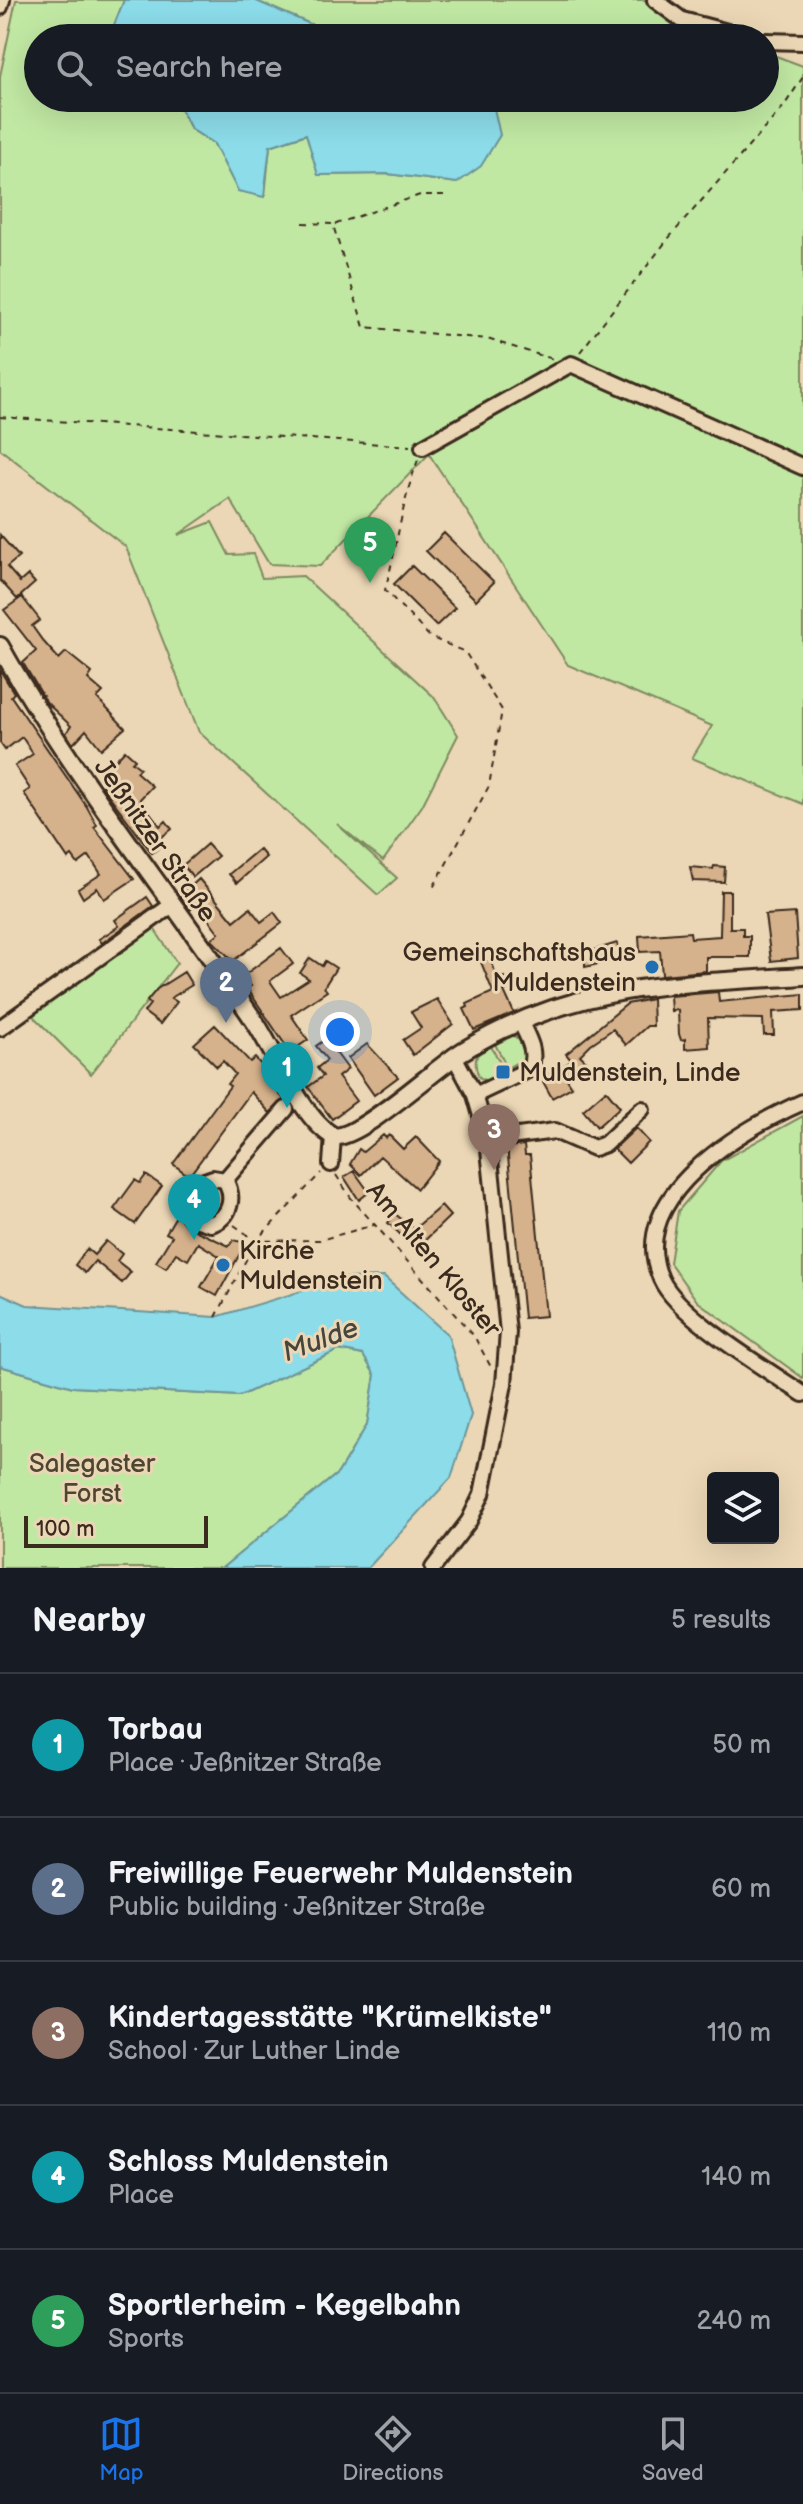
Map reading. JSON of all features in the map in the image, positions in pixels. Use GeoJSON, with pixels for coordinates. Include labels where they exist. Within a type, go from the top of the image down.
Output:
{"type":"FeatureCollection","features":[{"type":"Feature","properties":{"kind":"main road","name":"Jeßnitzer Straße"},"geometry":{"type":"LineString","coordinates":[[0,646],[52,735],[255,1023],[291,1104],[333,1136]]}},
{"type":"Feature","properties":{"kind":"main road"},"geometry":{"type":"LineString","coordinates":[[333,1136],[354,1134],[454,1056],[520,1021],[584,997],[615,990],[803,976]]}},
{"type":"Feature","properties":{"kind":"street"},"geometry":{"type":"LineString","coordinates":[[0,7],[2,0]]}},
{"type":"Feature","properties":{"kind":"street"},"geometry":{"type":"LineString","coordinates":[[655,0],[682,20],[697,24]]}},
{"type":"Feature","properties":{"kind":"street"},"geometry":{"type":"LineString","coordinates":[[779,41],[803,42]]}},
{"type":"Feature","properties":{"kind":"street"},"geometry":{"type":"LineString","coordinates":[[423,447],[571,364],[803,467]]}},
{"type":"Feature","properties":{"kind":"street"},"geometry":{"type":"LineString","coordinates":[[0,1028],[172,905]]}},
{"type":"Feature","properties":{"kind":"street"},"geometry":{"type":"LineString","coordinates":[[475,1095],[530,1069],[534,1058],[532,1047],[520,1021]]}},
{"type":"Feature","properties":{"kind":"street"},"geometry":{"type":"LineString","coordinates":[[433,1568],[461,1534],[482,1494],[504,1384],[506,1301],[488,1140],[475,1095],[454,1056]]}},
{"type":"Feature","properties":{"kind":"street"},"geometry":{"type":"LineString","coordinates":[[803,1102],[714,1153],[682,1181],[663,1211],[655,1244],[662,1281],[681,1305],[803,1394]]}},
{"type":"Feature","properties":{"kind":"street"},"geometry":{"type":"LineString","coordinates":[[225,1180],[291,1104]]}},
{"type":"Feature","properties":{"kind":"street"},"geometry":{"type":"LineString","coordinates":[[488,1140],[555,1131],[594,1148],[605,1144],[642,1109]]}},
{"type":"Feature","properties":{"kind":"street"},"geometry":{"type":"LineString","coordinates":[[331,1164],[333,1136]]}},
{"type":"Feature","properties":{"kind":"street"},"geometry":{"type":"LineString","coordinates":[[213,1178],[225,1180],[231,1201],[224,1217],[211,1224],[198,1222],[187,1213],[185,1199],[196,1183],[213,1178]]}},
{"type":"Feature","properties":{"kind":"path"},"geometry":{"type":"LineString","coordinates":[[779,112],[803,77]]}},
{"type":"Feature","properties":{"kind":"path"},"geometry":{"type":"LineString","coordinates":[[333,225],[364,327],[487,339],[571,364],[668,239],[779,112]]}},
{"type":"Feature","properties":{"kind":"path"},"geometry":{"type":"LineString","coordinates":[[303,223],[333,225],[420,195],[444,195]]}},
{"type":"Feature","properties":{"kind":"path"},"geometry":{"type":"LineString","coordinates":[[0,417],[423,447],[408,486],[400,536],[385,590],[430,637],[465,652],[502,710],[489,786],[433,888]]}},
{"type":"Feature","properties":{"kind":"path"},"geometry":{"type":"LineString","coordinates":[[216,1317],[256,1241],[331,1164]]}},
{"type":"Feature","properties":{"kind":"path","name":"Am Alten Kloster"},"geometry":{"type":"LineString","coordinates":[[331,1164],[343,1189],[474,1336],[495,1377],[504,1384]]}},
{"type":"Feature","properties":{"kind":"path"},"geometry":{"type":"LineString","coordinates":[[224,1217],[256,1241],[320,1240],[375,1224]]}},
{"type":"Feature","properties":{"kind":"green space"},"geometry":{"type":"Polygon","coordinates":[[[16,0],[124,0],[115,24],[24,24],[24,112],[182,112],[191,129],[214,144],[238,191],[265,196],[270,146],[307,134],[318,175],[388,174],[457,183],[489,112],[779,112],[779,57],[803,66],[803,804],[692,758],[712,726],[568,665],[429,454],[320,566],[269,564],[230,499],[178,535],[212,522],[229,555],[253,554],[262,578],[303,576],[434,697],[458,735],[422,806],[383,861],[337,824],[397,878],[378,895],[199,732],[126,547],[0,449],[0,76],[16,0]]]}},
{"type":"Feature","properties":{"kind":"green space"},"geometry":{"type":"Polygon","coordinates":[[[254,0],[646,0],[678,24],[310,24],[254,0]]]}},
{"type":"Feature","properties":{"kind":"green space"},"geometry":{"type":"Polygon","coordinates":[[[153,927],[177,963],[91,1074],[32,1015],[153,927]]]}},
{"type":"Feature","properties":{"kind":"green space"},"geometry":{"type":"Polygon","coordinates":[[[508,1034],[524,1046],[524,1066],[518,1062],[507,1068],[493,1040],[508,1034]]]}},
{"type":"Feature","properties":{"kind":"green space"},"geometry":{"type":"Polygon","coordinates":[[[489,1043],[505,1071],[490,1083],[479,1077],[476,1066],[478,1054],[489,1043]]]}},
{"type":"Feature","properties":{"kind":"green space"},"geometry":{"type":"Polygon","coordinates":[[[803,1116],[803,1378],[697,1301],[670,1263],[678,1211],[721,1161],[803,1116]]]}},
{"type":"Feature","properties":{"kind":"green space","name":"Salegaster Forst"},"geometry":{"type":"Polygon","coordinates":[[[339,1350],[363,1355],[375,1375],[367,1425],[338,1473],[222,1568],[0,1568],[0,1366],[73,1387],[240,1396],[339,1350]]]}},
{"type":"Feature","properties":{"kind":"water"},"geometry":{"type":"Polygon","coordinates":[[[124,0],[254,0],[310,24],[115,24],[124,0]]]}},
{"type":"Feature","properties":{"kind":"water"},"geometry":{"type":"Polygon","coordinates":[[[182,112],[495,112],[500,135],[481,166],[457,183],[388,174],[318,175],[306,134],[270,146],[264,197],[238,191],[214,144],[191,129],[182,112]]]}},
{"type":"Feature","properties":{"kind":"water","name":"Mulde"},"geometry":{"type":"Polygon","coordinates":[[[384,1277],[448,1335],[471,1415],[451,1478],[368,1568],[222,1568],[338,1473],[367,1425],[375,1375],[363,1355],[339,1350],[240,1396],[73,1387],[0,1366],[0,1293],[27,1305],[216,1317],[345,1278],[384,1277]]]}},
{"type":"Feature","properties":{"kind":"building"},"geometry":{"type":"Polygon","coordinates":[[[444,533],[494,582],[476,600],[426,551],[444,533]]]}},
{"type":"Feature","properties":{"kind":"building"},"geometry":{"type":"Polygon","coordinates":[[[0,535],[19,557],[7,567],[20,582],[28,575],[35,583],[17,599],[0,580],[0,535]]]}},
{"type":"Feature","properties":{"kind":"building"},"geometry":{"type":"Polygon","coordinates":[[[412,566],[455,608],[436,626],[394,584],[412,566]]]}},
{"type":"Feature","properties":{"kind":"building"},"geometry":{"type":"Polygon","coordinates":[[[22,597],[40,620],[32,626],[42,640],[59,659],[66,652],[92,673],[88,679],[103,692],[97,698],[125,728],[101,749],[86,730],[73,744],[66,733],[71,726],[47,703],[23,663],[36,651],[4,610],[22,597]]]}},
{"type":"Feature","properties":{"kind":"building"},"geometry":{"type":"Polygon","coordinates":[[[0,670],[14,693],[11,696],[87,807],[97,825],[94,827],[134,879],[104,899],[97,888],[83,898],[78,889],[101,874],[89,856],[78,864],[72,856],[68,859],[24,793],[30,789],[15,766],[33,754],[22,737],[5,750],[0,743],[0,670]]]}},
{"type":"Feature","properties":{"kind":"building"},"geometry":{"type":"Polygon","coordinates":[[[125,750],[140,768],[136,772],[152,786],[140,799],[160,826],[166,821],[172,829],[159,839],[163,844],[152,853],[102,786],[115,776],[107,769],[125,750]]]}},
{"type":"Feature","properties":{"kind":"building"},"geometry":{"type":"Polygon","coordinates":[[[207,844],[218,856],[193,877],[183,865],[207,844]]]}},
{"type":"Feature","properties":{"kind":"building"},"geometry":{"type":"Polygon","coordinates":[[[259,849],[266,857],[237,883],[229,874],[259,849]]]}},
{"type":"Feature","properties":{"kind":"building"},"geometry":{"type":"Polygon","coordinates":[[[714,866],[725,867],[724,882],[693,881],[690,867],[713,869],[714,866]]]}},
{"type":"Feature","properties":{"kind":"building"},"geometry":{"type":"Polygon","coordinates":[[[199,879],[234,921],[250,908],[261,922],[274,912],[282,923],[233,961],[211,939],[219,933],[197,904],[190,910],[180,896],[199,879]]]}},
{"type":"Feature","properties":{"kind":"building"},"geometry":{"type":"Polygon","coordinates":[[[721,891],[730,891],[730,928],[743,928],[743,936],[750,936],[750,957],[706,957],[706,971],[662,975],[660,951],[640,952],[639,936],[690,932],[691,938],[720,936],[721,891]]]}},
{"type":"Feature","properties":{"kind":"building"},"geometry":{"type":"Polygon","coordinates":[[[147,897],[153,906],[102,943],[99,939],[119,926],[115,920],[147,897]]]}},
{"type":"Feature","properties":{"kind":"building"},"geometry":{"type":"Polygon","coordinates":[[[795,913],[798,958],[771,961],[765,915],[795,913]]]}},
{"type":"Feature","properties":{"kind":"building"},"geometry":{"type":"Polygon","coordinates":[[[617,943],[621,959],[585,967],[585,953],[617,943]]]}},
{"type":"Feature","properties":{"kind":"building"},"geometry":{"type":"Polygon","coordinates":[[[281,948],[293,964],[270,981],[281,997],[309,979],[300,973],[310,958],[322,966],[325,961],[336,968],[324,987],[327,991],[291,1015],[308,1040],[290,1052],[247,988],[251,986],[243,976],[281,948]]]}},
{"type":"Feature","properties":{"kind":"building"},"geometry":{"type":"Polygon","coordinates":[[[490,959],[498,979],[504,977],[509,988],[504,991],[514,1013],[474,1030],[464,1009],[468,1007],[467,1004],[493,992],[481,962],[490,959]]]}},
{"type":"Feature","properties":{"kind":"building"},"geometry":{"type":"Polygon","coordinates":[[[184,972],[192,985],[171,998],[177,1002],[160,1024],[144,1012],[150,1004],[147,1001],[157,989],[184,972]]]}},
{"type":"Feature","properties":{"kind":"building"},"geometry":{"type":"Polygon","coordinates":[[[718,992],[719,1002],[803,994],[803,1010],[773,1012],[774,1035],[764,1035],[763,1019],[708,1018],[709,1047],[685,1049],[685,1039],[681,1040],[679,1034],[678,1010],[671,1011],[670,996],[718,992]]]}},
{"type":"Feature","properties":{"kind":"building"},"geometry":{"type":"Polygon","coordinates":[[[437,999],[453,1024],[413,1055],[403,1040],[421,1028],[411,1012],[437,999]]]}},
{"type":"Feature","properties":{"kind":"building"},"geometry":{"type":"Polygon","coordinates":[[[652,999],[653,1026],[647,1026],[626,1045],[613,1029],[591,1044],[580,1055],[587,1062],[567,1079],[572,1087],[552,1098],[541,1078],[572,1061],[566,1054],[627,1004],[652,999]]]}},
{"type":"Feature","properties":{"kind":"building"},"geometry":{"type":"Polygon","coordinates":[[[215,1025],[250,1062],[255,1058],[274,1079],[277,1091],[284,1099],[270,1113],[251,1092],[189,1176],[173,1164],[230,1086],[227,1084],[235,1074],[223,1061],[217,1067],[194,1044],[215,1025]]]}},
{"type":"Feature","properties":{"kind":"building"},"geometry":{"type":"Polygon","coordinates":[[[326,1039],[348,1069],[338,1077],[356,1101],[332,1119],[308,1087],[323,1076],[317,1068],[327,1060],[316,1046],[326,1039]]]}},
{"type":"Feature","properties":{"kind":"building"},"geometry":{"type":"Polygon","coordinates":[[[367,1044],[398,1077],[374,1095],[348,1058],[367,1044]]]}},
{"type":"Feature","properties":{"kind":"building"},"geometry":{"type":"Polygon","coordinates":[[[606,1090],[620,1107],[597,1127],[583,1110],[606,1090]]]}},
{"type":"Feature","properties":{"kind":"building"},"geometry":{"type":"Polygon","coordinates":[[[636,1128],[649,1142],[628,1163],[614,1149],[636,1128]]]}},
{"type":"Feature","properties":{"kind":"building"},"geometry":{"type":"Polygon","coordinates":[[[383,1135],[386,1138],[389,1135],[403,1149],[416,1137],[439,1161],[417,1189],[380,1156],[361,1175],[350,1164],[359,1149],[363,1152],[383,1135]]]}},
{"type":"Feature","properties":{"kind":"building"},"geometry":{"type":"Polygon","coordinates":[[[524,1145],[525,1155],[530,1155],[546,1316],[524,1318],[508,1147],[524,1145]]]}},
{"type":"Feature","properties":{"kind":"building"},"geometry":{"type":"Polygon","coordinates":[[[354,1171],[369,1192],[359,1200],[344,1177],[354,1171]]]}},
{"type":"Feature","properties":{"kind":"building"},"geometry":{"type":"Polygon","coordinates":[[[146,1175],[162,1186],[135,1224],[114,1209],[135,1180],[140,1183],[146,1175]]]}},
{"type":"Feature","properties":{"kind":"building"},"geometry":{"type":"Polygon","coordinates":[[[441,1206],[450,1216],[416,1249],[388,1223],[395,1214],[414,1229],[441,1206]]]}},
{"type":"Feature","properties":{"kind":"building"},"geometry":{"type":"Polygon","coordinates":[[[177,1214],[186,1226],[229,1246],[233,1240],[242,1242],[244,1246],[217,1296],[201,1287],[219,1256],[198,1243],[188,1260],[176,1253],[166,1268],[156,1262],[172,1236],[166,1233],[177,1214]]]}},
{"type":"Feature","properties":{"kind":"building"},"geometry":{"type":"Polygon","coordinates":[[[106,1241],[122,1254],[117,1261],[131,1272],[122,1283],[95,1261],[85,1273],[75,1265],[87,1249],[94,1255],[106,1241]]]}},
{"type":"Feature","properties":{"kind":"place","name":"Sportlerheim - Kegelbahn"},"geometry":{"type":"Point","coordinates":[370,583]}},
{"type":"Feature","properties":{"kind":"place","name":"Gemeinschaftshaus Muldenstein"},"geometry":{"type":"Point","coordinates":[652,967]}},
{"type":"Feature","properties":{"kind":"place","name":"Freiwillige Feuerwehr Muldenstein"},"geometry":{"type":"Point","coordinates":[226,1023]}},
{"type":"Feature","properties":{"kind":"place","name":"Muldenstein, Linde"},"geometry":{"type":"Point","coordinates":[503,1072]}},
{"type":"Feature","properties":{"kind":"place","name":"Torbau"},"geometry":{"type":"Point","coordinates":[287,1108]}},
{"type":"Feature","properties":{"kind":"place","name":"Kindertagesstätte \"Krümelkiste\""},"geometry":{"type":"Point","coordinates":[494,1170]}},
{"type":"Feature","properties":{"kind":"place","name":"Schloss Muldenstein"},"geometry":{"type":"Point","coordinates":[194,1240]}},
{"type":"Feature","properties":{"kind":"place","name":"Kirche Muldenstein"},"geometry":{"type":"Point","coordinates":[223,1265]}}]}
